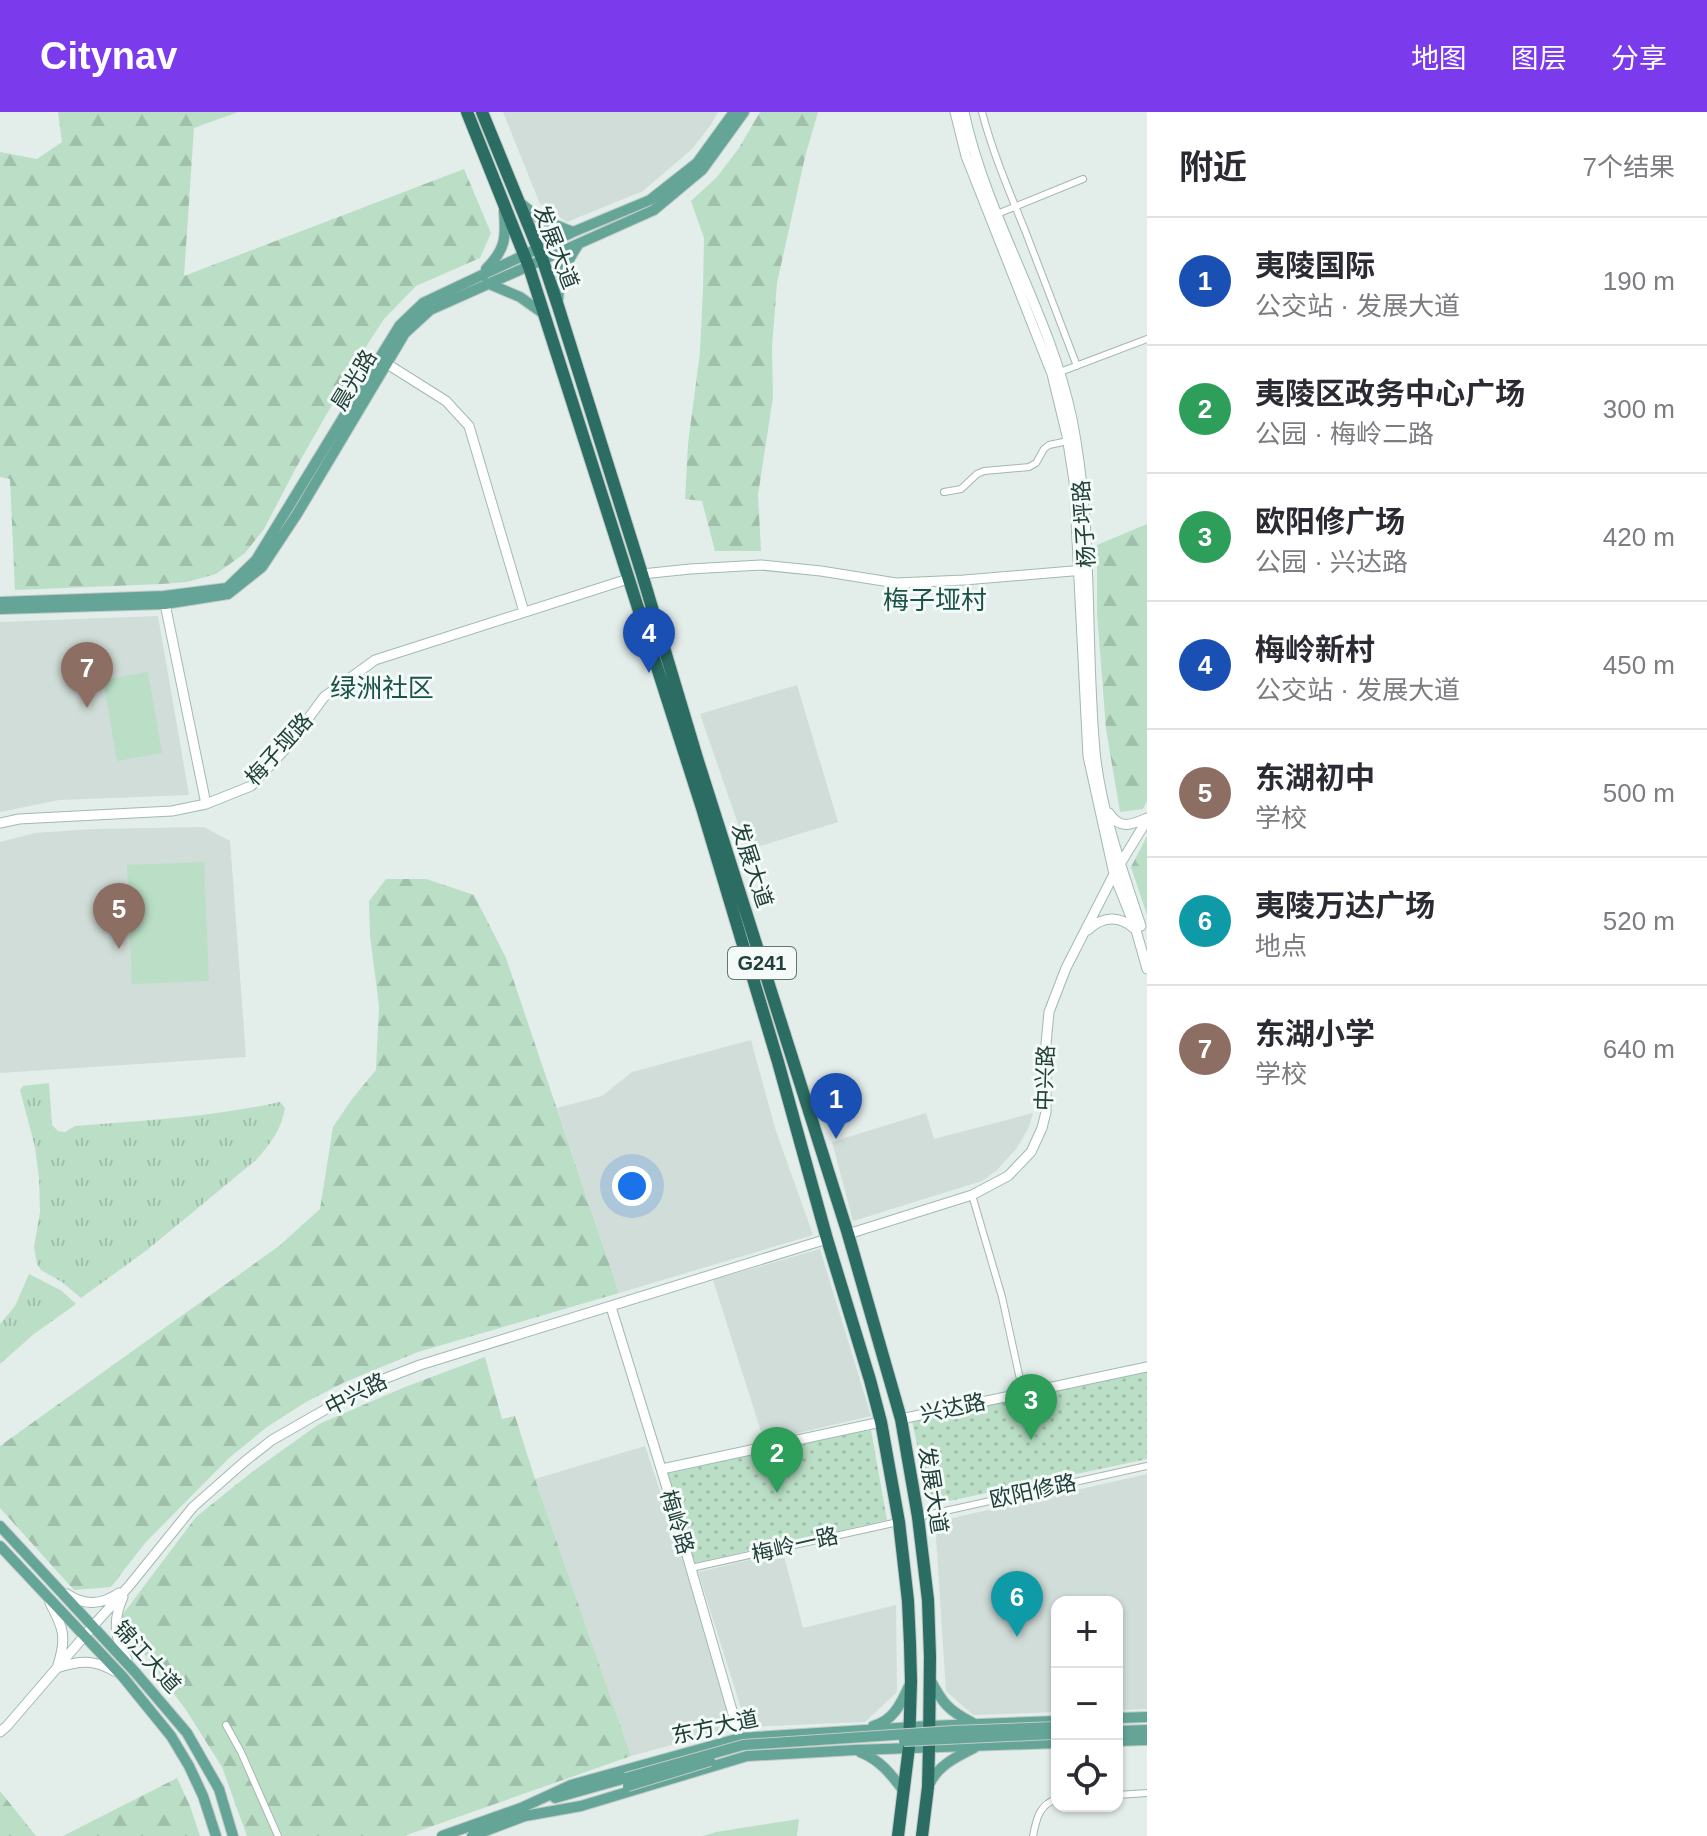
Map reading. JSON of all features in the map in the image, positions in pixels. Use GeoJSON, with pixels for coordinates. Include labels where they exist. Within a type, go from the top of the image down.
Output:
{"type":"FeatureCollection","features":[{"type":"Feature","properties":{"kind":"highway","name":"发展大道"},"geometry":{"type":"LineString","coordinates":[[467,112],[510,203],[540,255],[558,306],[848,1234],[901,1419],[928,1600],[928,1787],[922,1836]]}},
{"type":"Feature","properties":{"kind":"highway","name":"发展大道"},"geometry":{"type":"LineString","coordinates":[[482,112],[526,261],[707,823],[881,1422],[899,1522],[908,1601],[911,1681],[909,1747],[898,1836]]}},
{"type":"Feature","properties":{"kind":"main road","name":"晨光路"},"geometry":{"type":"LineString","coordinates":[[540,255],[573,232],[650,200],[697,163],[734,112]]}},
{"type":"Feature","properties":{"kind":"main road","name":"晨光路"},"geometry":{"type":"LineString","coordinates":[[0,609],[228,594],[262,567],[297,514],[383,361],[405,333],[430,310],[483,280],[540,255],[579,244],[654,210],[702,170],[744,112]]}},
{"type":"Feature","properties":{"kind":"main road"},"geometry":{"type":"LineString","coordinates":[[955,112],[966,156],[1052,374],[1068,441],[1083,570],[1088,756],[1114,874],[1138,928]]}},
{"type":"Feature","properties":{"kind":"main road","name":"杨子坪路"},"geometry":{"type":"LineString","coordinates":[[964,112],[976,161],[1060,372],[1071,416],[1082,482],[1083,570],[1095,753],[1105,808],[1147,969]]}},
{"type":"Feature","properties":{"kind":"main road"},"geometry":{"type":"LineString","coordinates":[[544,314],[520,297],[483,280],[504,245],[510,203],[573,232]]}},
{"type":"Feature","properties":{"kind":"main road"},"geometry":{"type":"LineString","coordinates":[[558,306],[562,274],[579,244]]}},
{"type":"Feature","properties":{"kind":"main road"},"geometry":{"type":"LineString","coordinates":[[383,361],[446,401],[469,426],[524,612]]}},
{"type":"Feature","properties":{"kind":"main road"},"geometry":{"type":"LineString","coordinates":[[642,574],[761,565],[896,583],[1083,570]]}},
{"type":"Feature","properties":{"kind":"main road","name":"梅子垭路"},"geometry":{"type":"LineString","coordinates":[[0,823],[19,819],[172,811],[206,804],[251,786],[288,746],[324,697],[375,660],[628,579]]}},
{"type":"Feature","properties":{"kind":"main road"},"geometry":{"type":"LineString","coordinates":[[164,600],[206,804]]}},
{"type":"Feature","properties":{"kind":"main road","name":"晨光路"},"geometry":{"type":"LineString","coordinates":[[0,602],[164,600]]}},
{"type":"Feature","properties":{"kind":"main road"},"geometry":{"type":"LineString","coordinates":[[1105,808],[1113,819],[1125,826],[1147,819]]}},
{"type":"Feature","properties":{"kind":"main road","name":"中兴路"},"geometry":{"type":"LineString","coordinates":[[848,1234],[972,1195],[1008,1176],[1021,1165],[1037,1141],[1046,1112],[1049,1012],[1083,934],[1147,819]]}},
{"type":"Feature","properties":{"kind":"main road"},"geometry":{"type":"LineString","coordinates":[[1083,934],[1095,924],[1110,918],[1138,928]]}},
{"type":"Feature","properties":{"kind":"main road","name":"杨子坪路"},"geometry":{"type":"LineString","coordinates":[[1138,928],[1147,948]]}},
{"type":"Feature","properties":{"kind":"main road","name":"中兴路"},"geometry":{"type":"LineString","coordinates":[[0,1732],[129,1586],[193,1507],[272,1440],[368,1385],[407,1370],[827,1239]]}},
{"type":"Feature","properties":{"kind":"main road","name":"梅岭路"},"geometry":{"type":"LineString","coordinates":[[611,1307],[662,1469],[740,1738]]}},
{"type":"Feature","properties":{"kind":"main road","name":"兴达路"},"geometry":{"type":"LineString","coordinates":[[901,1419],[1147,1367]]}},
{"type":"Feature","properties":{"kind":"main road"},"geometry":{"type":"LineString","coordinates":[[662,1469],[881,1422]]}},
{"type":"Feature","properties":{"kind":"main road","name":"锦江大道"},"geometry":{"type":"LineString","coordinates":[[0,1526],[187,1733],[219,1789],[233,1836]]}},
{"type":"Feature","properties":{"kind":"main road","name":"锦江大道"},"geometry":{"type":"LineString","coordinates":[[0,1546],[123,1677],[171,1736],[203,1796],[216,1836]]}},
{"type":"Feature","properties":{"kind":"main road"},"geometry":{"type":"LineString","coordinates":[[58,1589],[78,1601],[92,1604],[114,1596],[129,1586]]}},
{"type":"Feature","properties":{"kind":"main road"},"geometry":{"type":"LineString","coordinates":[[129,1586],[121,1602],[115,1628],[122,1651],[135,1672]]}},
{"type":"Feature","properties":{"kind":"main road"},"geometry":{"type":"LineString","coordinates":[[47,1597],[63,1629],[57,1668]]}},
{"type":"Feature","properties":{"kind":"main road"},"geometry":{"type":"LineString","coordinates":[[57,1668],[78,1661],[92,1661],[123,1677]]}},
{"type":"Feature","properties":{"kind":"main road"},"geometry":{"type":"LineString","coordinates":[[930,1679],[940,1699],[959,1716],[975,1724]]}},
{"type":"Feature","properties":{"kind":"main road"},"geometry":{"type":"LineString","coordinates":[[860,1730],[882,1724],[894,1713],[911,1681]]}},
{"type":"Feature","properties":{"kind":"main road"},"geometry":{"type":"LineString","coordinates":[[1123,1718],[1147,1717]]}},
{"type":"Feature","properties":{"kind":"main road","name":"东方大道"},"geometry":{"type":"LineString","coordinates":[[472,1836],[571,1785],[740,1738],[1051,1721]]}},
{"type":"Feature","properties":{"kind":"main road"},"geometry":{"type":"LineString","coordinates":[[1123,1725],[1147,1724]]}},
{"type":"Feature","properties":{"kind":"main road"},"geometry":{"type":"LineString","coordinates":[[523,1812],[743,1745],[1051,1727]]}},
{"type":"Feature","properties":{"kind":"main road"},"geometry":{"type":"LineString","coordinates":[[1123,1731],[1147,1730]]}},
{"type":"Feature","properties":{"kind":"main road"},"geometry":{"type":"LineString","coordinates":[[523,1812],[744,1750],[1051,1734]]}},
{"type":"Feature","properties":{"kind":"main road"},"geometry":{"type":"LineString","coordinates":[[1123,1741],[1147,1740]]}},
{"type":"Feature","properties":{"kind":"main road","name":"东方大道"},"geometry":{"type":"LineString","coordinates":[[442,1836],[523,1812],[581,1806],[747,1756],[1051,1743]]}},
{"type":"Feature","properties":{"kind":"main road"},"geometry":{"type":"LineString","coordinates":[[928,1787],[933,1775],[948,1761],[978,1745]]}},
{"type":"Feature","properties":{"kind":"main road"},"geometry":{"type":"LineString","coordinates":[[855,1750],[882,1765],[903,1790]]}},
{"type":"Feature","properties":{"kind":"street"},"geometry":{"type":"LineString","coordinates":[[982,112],[992,148],[1077,366]]}},
{"type":"Feature","properties":{"kind":"street"},"geometry":{"type":"LineString","coordinates":[[997,214],[1083,179]]}},
{"type":"Feature","properties":{"kind":"street"},"geometry":{"type":"LineString","coordinates":[[1060,372],[1147,339]]}},
{"type":"Feature","properties":{"kind":"street"},"geometry":{"type":"LineString","coordinates":[[944,492],[961,489],[984,471],[1029,467],[1036,463],[1049,445],[1068,441]]}},
{"type":"Feature","properties":{"kind":"street"},"geometry":{"type":"LineString","coordinates":[[972,1195],[1002,1297],[1023,1393]]}},
{"type":"Feature","properties":{"kind":"street","name":"欧阳修路"},"geometry":{"type":"LineString","coordinates":[[918,1517],[1147,1466]]}},
{"type":"Feature","properties":{"kind":"street","name":"梅岭一路"},"geometry":{"type":"LineString","coordinates":[[691,1568],[899,1522]]}},
{"type":"Feature","properties":{"kind":"street"},"geometry":{"type":"LineString","coordinates":[[226,1725],[278,1836]]}},
{"type":"Feature","properties":{"kind":"street"},"geometry":{"type":"LineString","coordinates":[[1123,1795],[1147,1793]]}},
{"type":"Feature","properties":{"kind":"street"},"geometry":{"type":"LineString","coordinates":[[1033,1836],[1042,1808],[1051,1801]]}},
{"type":"Feature","properties":{"kind":"shaded area"},"geometry":{"type":"Polygon","coordinates":[[[503,112],[718,112],[692,149],[643,191],[567,222],[540,204],[503,112]]]}},
{"type":"Feature","properties":{"kind":"shaded area"},"geometry":{"type":"Polygon","coordinates":[[[158,616],[189,795],[59,800],[0,812],[0,622],[158,616]]]}},
{"type":"Feature","properties":{"kind":"shaded area"},"geometry":{"type":"Polygon","coordinates":[[[797,685],[838,822],[747,850],[700,714],[797,685]]]}},
{"type":"Feature","properties":{"kind":"shaded area"},"geometry":{"type":"Polygon","coordinates":[[[204,827],[230,841],[246,1057],[0,1073],[0,842],[35,833],[204,827]]]}},
{"type":"Feature","properties":{"kind":"shaded area"},"geometry":{"type":"Polygon","coordinates":[[[751,1040],[775,1128],[813,1235],[619,1293],[557,1108],[602,1096],[632,1072],[751,1040]]]}},
{"type":"Feature","properties":{"kind":"shaded area"},"geometry":{"type":"Polygon","coordinates":[[[926,1113],[934,1139],[1033,1113],[1016,1149],[982,1181],[853,1221],[832,1142],[926,1113]]]}},
{"type":"Feature","properties":{"kind":"shaded area"},"geometry":{"type":"Polygon","coordinates":[[[820,1249],[871,1416],[764,1441],[713,1280],[820,1249]]]}},
{"type":"Feature","properties":{"kind":"shaded area"},"geometry":{"type":"Polygon","coordinates":[[[645,1446],[694,1592],[734,1728],[631,1756],[535,1479],[645,1446]]]}},
{"type":"Feature","properties":{"kind":"shaded area"},"geometry":{"type":"Polygon","coordinates":[[[1147,1474],[1147,1709],[1123,1710],[1123,1596],[1051,1596],[1051,1712],[973,1715],[946,1691],[935,1522],[1147,1474]]]}},
{"type":"Feature","properties":{"kind":"shaded area"},"geometry":{"type":"Polygon","coordinates":[[[783,1552],[803,1628],[896,1605],[897,1692],[865,1722],[747,1727],[698,1572],[783,1552]]]}},
{"type":"Feature","properties":{"kind":"green space"},"geometry":{"type":"Polygon","coordinates":[[[58,112],[238,112],[194,128],[184,276],[464,169],[491,233],[480,258],[416,286],[384,319],[297,466],[264,529],[245,553],[216,574],[187,582],[162,584],[15,590],[10,479],[0,477],[0,152],[37,159],[62,142],[58,112]]]}},
{"type":"Feature","properties":{"kind":"green space"},"geometry":{"type":"Polygon","coordinates":[[[760,112],[818,112],[777,283],[772,347],[773,397],[758,495],[761,551],[715,551],[702,501],[685,499],[703,290],[704,238],[691,201],[717,177],[760,112]]]}},
{"type":"Feature","properties":{"kind":"green space"},"geometry":{"type":"Polygon","coordinates":[[[1147,524],[1147,801],[1143,809],[1120,812],[1106,729],[1097,613],[1097,545],[1147,524]]]}},
{"type":"Feature","properties":{"kind":"green space"},"geometry":{"type":"Polygon","coordinates":[[[148,672],[162,753],[117,761],[103,680],[148,672]]]}},
{"type":"Feature","properties":{"kind":"green space"},"geometry":{"type":"Polygon","coordinates":[[[1147,836],[1147,915],[1131,867],[1147,836]]]}},
{"type":"Feature","properties":{"kind":"green space"},"geometry":{"type":"Polygon","coordinates":[[[204,862],[209,981],[132,984],[127,865],[204,862]]]}},
{"type":"Feature","properties":{"kind":"green space"},"geometry":{"type":"Polygon","coordinates":[[[386,879],[426,879],[474,895],[506,958],[619,1293],[418,1352],[306,1402],[267,1427],[229,1458],[145,1543],[111,1587],[74,1590],[0,1508],[0,1446],[279,1246],[320,1209],[333,1127],[376,1070],[379,1006],[369,901],[386,879]]]}},
{"type":"Feature","properties":{"kind":"green space"},"geometry":{"type":"Polygon","coordinates":[[[49,1083],[52,1125],[58,1131],[65,1132],[75,1126],[203,1115],[280,1102],[285,1108],[275,1136],[256,1160],[147,1250],[81,1298],[41,1270],[34,1247],[40,1212],[39,1178],[35,1147],[20,1090],[23,1086],[49,1083]]]}},
{"type":"Feature","properties":{"kind":"green space"},"geometry":{"type":"Polygon","coordinates":[[[29,1274],[62,1291],[76,1304],[34,1334],[0,1364],[0,1324],[15,1306],[29,1274]]]}},
{"type":"Feature","properties":{"kind":"green space"},"geometry":{"type":"Polygon","coordinates":[[[485,1357],[502,1419],[515,1416],[631,1756],[404,1836],[247,1836],[222,1767],[186,1710],[128,1632],[117,1622],[196,1517],[252,1472],[319,1424],[485,1357]]]}},
{"type":"Feature","properties":{"kind":"green space"},"geometry":{"type":"Polygon","coordinates":[[[1147,1370],[1147,1459],[930,1505],[912,1421],[1147,1370]]]}},
{"type":"Feature","properties":{"kind":"green space"},"geometry":{"type":"Polygon","coordinates":[[[871,1430],[887,1520],[695,1563],[666,1474],[871,1430]]]}},
{"type":"Feature","properties":{"kind":"green space"},"geometry":{"type":"Polygon","coordinates":[[[177,1778],[200,1836],[63,1836],[177,1778]]]}},
{"type":"Feature","properties":{"kind":"green space"},"geometry":{"type":"Polygon","coordinates":[[[0,1791],[36,1836],[0,1836],[0,1791]]]}},
{"type":"Feature","properties":{"kind":"green space"},"geometry":{"type":"Polygon","coordinates":[[[799,1819],[797,1836],[703,1836],[716,1832],[799,1819]]]}},
{"type":"Feature","properties":{"kind":"place","name":"梅岭新村"},"geometry":{"type":"Point","coordinates":[649,673]}},
{"type":"Feature","properties":{"kind":"place","name":"东湖小学"},"geometry":{"type":"Point","coordinates":[87,708]}},
{"type":"Feature","properties":{"kind":"place","name":"东湖初中"},"geometry":{"type":"Point","coordinates":[119,949]}},
{"type":"Feature","properties":{"kind":"place","name":"夷陵国际"},"geometry":{"type":"Point","coordinates":[836,1139]}},
{"type":"Feature","properties":{"kind":"place","name":"欧阳修广场"},"geometry":{"type":"Point","coordinates":[1031,1440]}},
{"type":"Feature","properties":{"kind":"place","name":"夷陵区政务中心广场"},"geometry":{"type":"Point","coordinates":[777,1493]}},
{"type":"Feature","properties":{"kind":"place","name":"夷陵万达广场"},"geometry":{"type":"Point","coordinates":[1017,1637]}},
{"type":"Feature","properties":{"kind":"district","name":"梅子垭村"},"geometry":{"type":"Point","coordinates":[935,600]}},
{"type":"Feature","properties":{"kind":"district","name":"绿洲社区"},"geometry":{"type":"Point","coordinates":[382,688]}}]}
